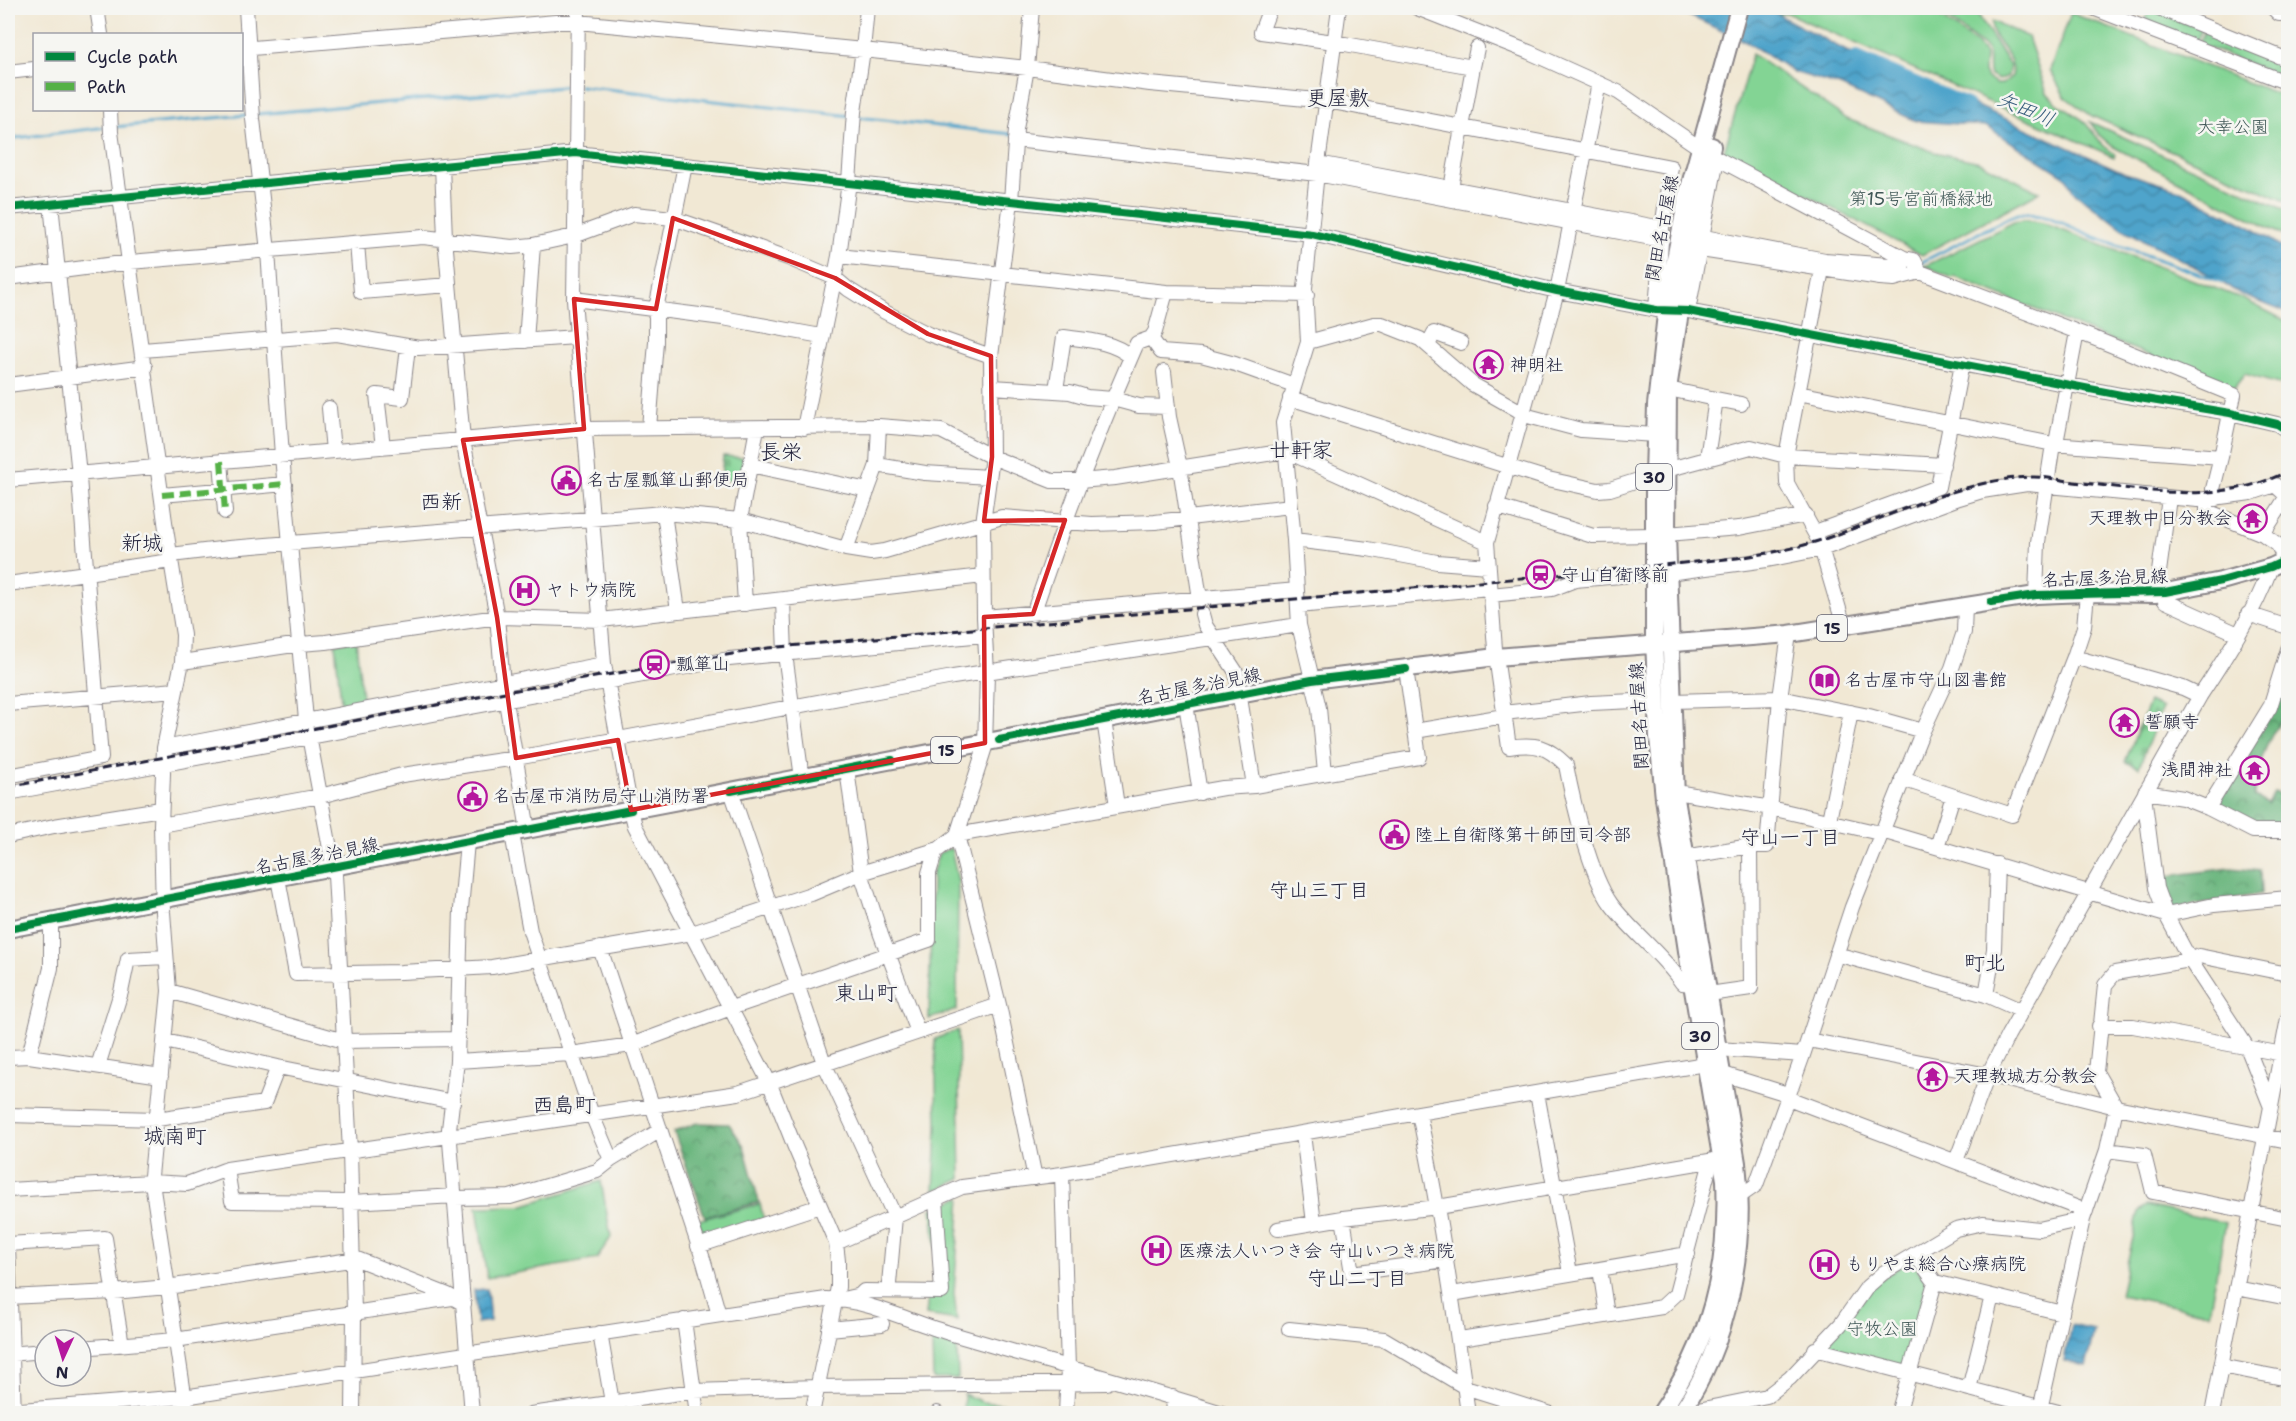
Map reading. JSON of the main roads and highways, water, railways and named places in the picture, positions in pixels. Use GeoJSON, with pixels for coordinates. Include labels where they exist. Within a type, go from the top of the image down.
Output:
{"type":"FeatureCollection","features":[{"type":"Feature","properties":{"kind":"main road","name":"関田名古屋線"},"geometry":{"type":"LineString","coordinates":[[1708,157],[1739,8]]}},
{"type":"Feature","properties":{"kind":"main road","name":"関田名古屋線"},"geometry":{"type":"LineString","coordinates":[[1660,472],[1655,435],[1656,405],[1672,310],[1696,244],[1688,192],[1708,157],[1751,8]]}},
{"type":"Feature","properties":{"kind":"main road","name":"関田名古屋線"},"geometry":{"type":"LineString","coordinates":[[1660,1413],[1693,1360],[1715,1300],[1725,1232],[1726,1198],[1716,1160],[1705,1064],[1664,798],[1660,472],[1668,389],[1672,310]]}},
{"type":"Feature","properties":{"kind":"main road","name":"名古屋多治見線"},"geometry":{"type":"LineString","coordinates":[[8,929],[1312,680],[1496,657],[1789,634],[2036,595],[2087,593],[2160,597],[2281,563]]}},
{"type":"Feature","properties":{"kind":"main road","name":"関田名古屋線"},"geometry":{"type":"LineString","coordinates":[[1664,701],[1685,857],[1723,1074],[1740,1196],[1740,1232],[1729,1300],[1708,1363],[1682,1410]]}},
{"type":"Feature","properties":{"kind":"water","name":"矢田川"},"geometry":{"type":"Polygon","coordinates":[[[1673,8],[1766,8],[1917,89],[1975,105],[2125,173],[2177,189],[2252,228],[2288,251],[2288,313],[2242,295],[2203,271],[2125,230],[2073,191],[2066,177],[1986,126],[1916,121],[1840,86],[1794,72],[1750,44],[1673,8]]]}},
{"type":"Feature","properties":{"kind":"water"},"geometry":{"type":"Polygon","coordinates":[[[487,1289],[490,1321],[477,1323],[474,1290],[487,1289]]]}},
{"type":"Feature","properties":{"kind":"water"},"geometry":{"type":"Polygon","coordinates":[[[2071,1325],[2094,1330],[2086,1366],[2064,1361],[2071,1325]]]}},
{"type":"Feature","properties":{"kind":"waterway","name":"矢田川"},"geometry":{"type":"LineString","coordinates":[[1857,59],[1966,106]]}},
{"type":"Feature","properties":{"kind":"waterway"},"geometry":{"type":"LineString","coordinates":[[257,114],[573,86]]}},
{"type":"Feature","properties":{"kind":"waterway"},"geometry":{"type":"LineString","coordinates":[[580,86],[851,116]]}},
{"type":"Feature","properties":{"kind":"waterway"},"geometry":{"type":"LineString","coordinates":[[114,127],[247,115]]}},
{"type":"Feature","properties":{"kind":"waterway"},"geometry":{"type":"LineString","coordinates":[[857,117],[1012,134]]}},
{"type":"Feature","properties":{"kind":"waterway"},"geometry":{"type":"LineString","coordinates":[[8,139],[107,127]]}},
{"type":"Feature","properties":{"kind":"waterway"},"geometry":{"type":"LineString","coordinates":[[1920,263],[2008,218],[2019,214],[2031,214],[2052,219],[2094,237],[2223,282]]}},
{"type":"Feature","properties":{"kind":"railway"},"geometry":{"type":"LineString","coordinates":[[8,787],[505,692],[768,648],[1737,558],[1811,543],[1954,491],[2008,479],[2039,477],[2183,493],[2236,489],[2263,482],[2288,471]]}},
{"type":"Feature","properties":{"kind":"place","name":"神明社"},"geometry":{"type":"Point","coordinates":[1489,365]}},
{"type":"Feature","properties":{"kind":"place","name":"名古屋瓢箪山郵便局"},"geometry":{"type":"Point","coordinates":[566,480]}},
{"type":"Feature","properties":{"kind":"place","name":"天理教中日分教会"},"geometry":{"type":"Point","coordinates":[2253,518]}},
{"type":"Feature","properties":{"kind":"place","name":"守山自衛隊前"},"geometry":{"type":"Point","coordinates":[1540,575]}},
{"type":"Feature","properties":{"kind":"place","name":"ヤトウ病院"},"geometry":{"type":"Point","coordinates":[525,590]}},
{"type":"Feature","properties":{"kind":"place","name":"瓢箪山"},"geometry":{"type":"Point","coordinates":[655,664]}},
{"type":"Feature","properties":{"kind":"place","name":"名古屋市守山図書館"},"geometry":{"type":"Point","coordinates":[1824,680]}},
{"type":"Feature","properties":{"kind":"place","name":"誓願寺"},"geometry":{"type":"Point","coordinates":[2124,722]}},
{"type":"Feature","properties":{"kind":"place","name":"浅間神社"},"geometry":{"type":"Point","coordinates":[2254,770]}},
{"type":"Feature","properties":{"kind":"place","name":"名古屋市消防局守山消防署"},"geometry":{"type":"Point","coordinates":[472,796]}},
{"type":"Feature","properties":{"kind":"place","name":"陸上自衛隊第十師団司令部"},"geometry":{"type":"Point","coordinates":[1394,835]}},
{"type":"Feature","properties":{"kind":"place","name":"天理教城方分教会"},"geometry":{"type":"Point","coordinates":[1932,1076]}},
{"type":"Feature","properties":{"kind":"place","name":"医療法人いつき会 守山いつき病院"},"geometry":{"type":"Point","coordinates":[1157,1251]}},
{"type":"Feature","properties":{"kind":"place","name":"もりやま総合心療病院"},"geometry":{"type":"Point","coordinates":[1825,1264]}},
{"type":"Feature","properties":{"kind":"district","name":"更屋敷"},"geometry":{"type":"Point","coordinates":[1338,98]}},
{"type":"Feature","properties":{"kind":"district","name":"廿軒家"},"geometry":{"type":"Point","coordinates":[1301,450]}},
{"type":"Feature","properties":{"kind":"district","name":"長栄"},"geometry":{"type":"Point","coordinates":[781,452]}},
{"type":"Feature","properties":{"kind":"district","name":"西新"},"geometry":{"type":"Point","coordinates":[441,502]}},
{"type":"Feature","properties":{"kind":"district","name":"新城"},"geometry":{"type":"Point","coordinates":[142,543]}},
{"type":"Feature","properties":{"kind":"district","name":"守山一丁目"},"geometry":{"type":"Point","coordinates":[1790,837]}},
{"type":"Feature","properties":{"kind":"district","name":"守山三丁目"},"geometry":{"type":"Point","coordinates":[1319,890]}},
{"type":"Feature","properties":{"kind":"district","name":"町北"},"geometry":{"type":"Point","coordinates":[1985,963]}},
{"type":"Feature","properties":{"kind":"district","name":"東山町"},"geometry":{"type":"Point","coordinates":[866,993]}},
{"type":"Feature","properties":{"kind":"district","name":"西島町"},"geometry":{"type":"Point","coordinates":[564,1105]}},
{"type":"Feature","properties":{"kind":"district","name":"城南町"},"geometry":{"type":"Point","coordinates":[175,1136]}},
{"type":"Feature","properties":{"kind":"district","name":"守山二丁目"},"geometry":{"type":"Point","coordinates":[1357,1278]}},
{"type":"Feature","properties":{"kind":"park label","name":"大幸公園"},"geometry":{"type":"Point","coordinates":[2233,127]}},
{"type":"Feature","properties":{"kind":"park label","name":"第15号宮前橋緑地"},"geometry":{"type":"Point","coordinates":[1921,199]}},
{"type":"Feature","properties":{"kind":"park label","name":"守牧公園"},"geometry":{"type":"Point","coordinates":[1882,1329]}}]}
